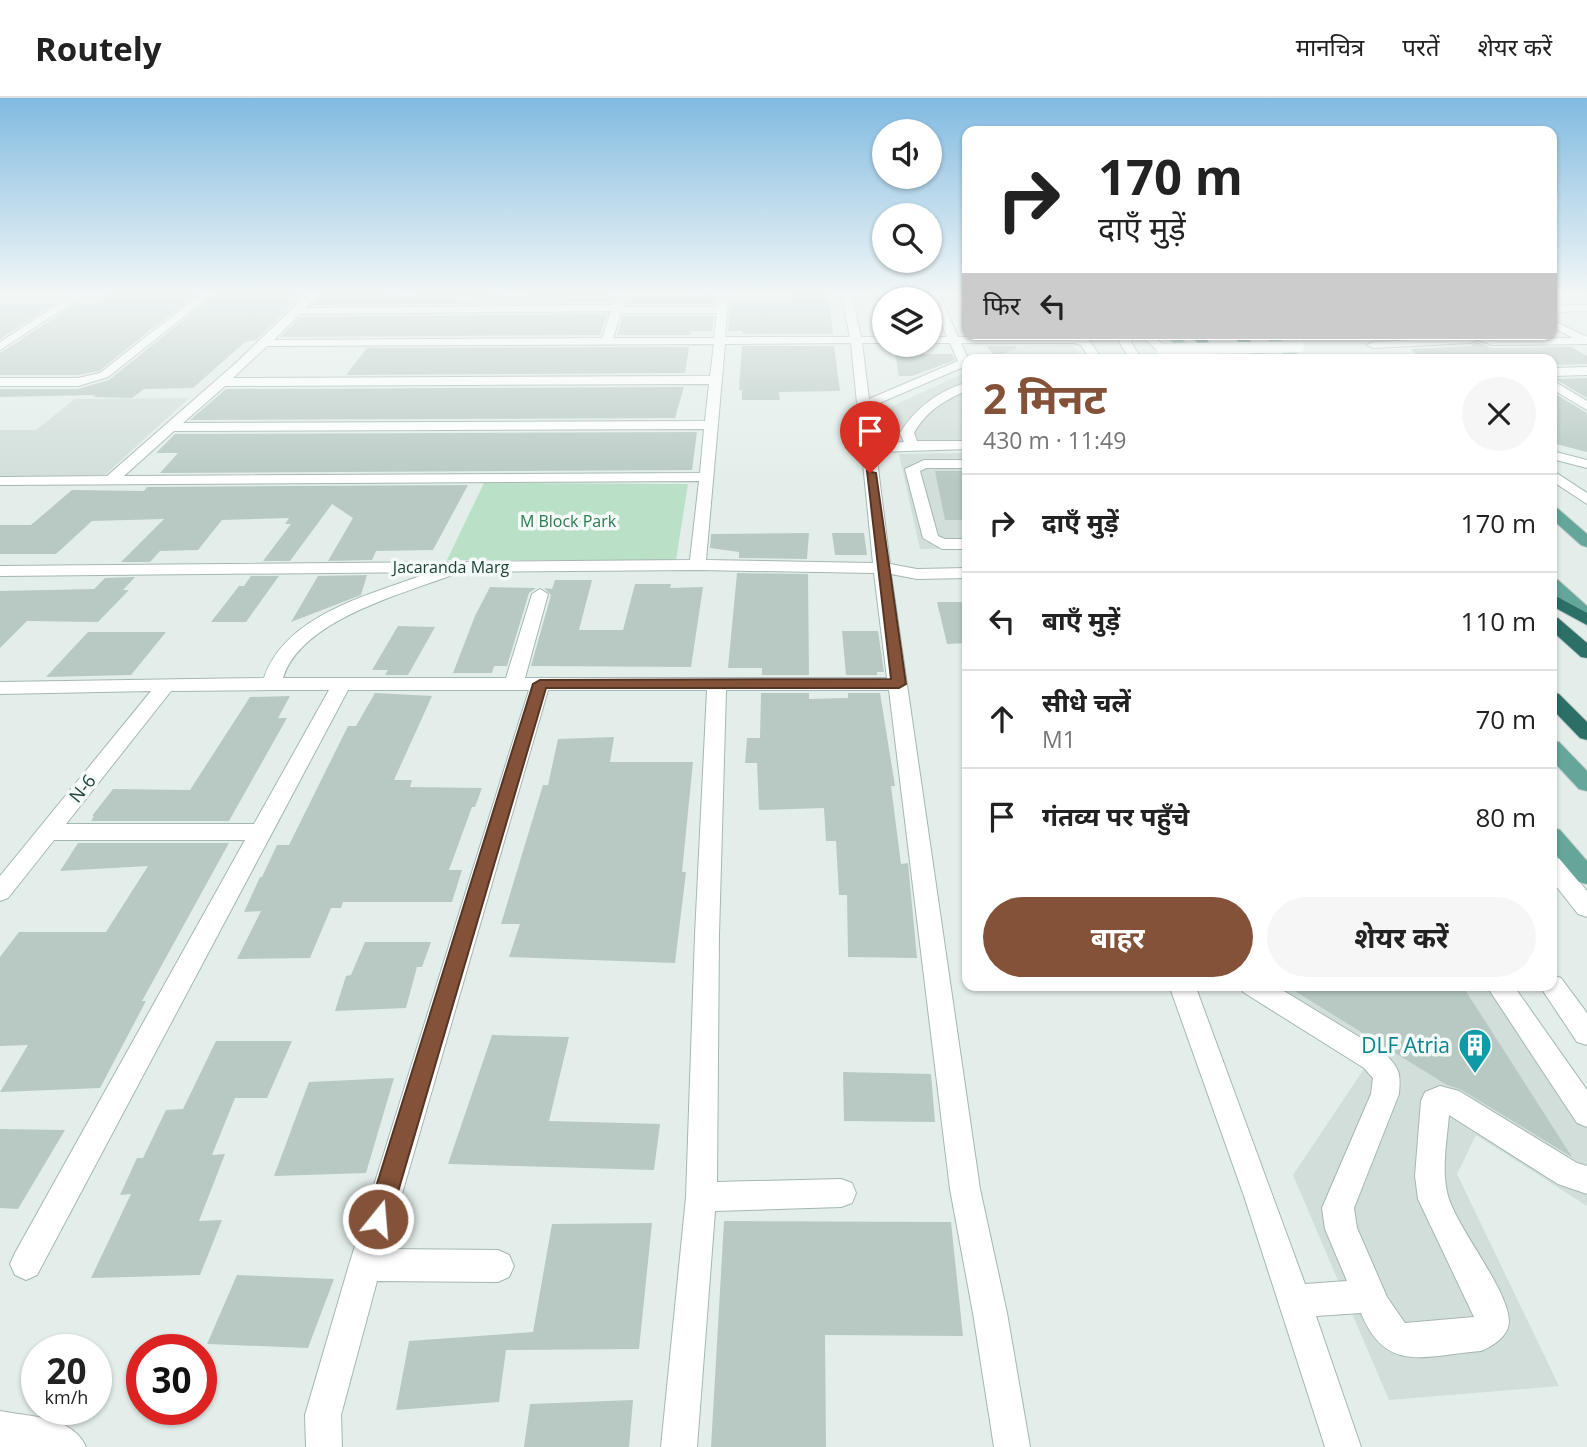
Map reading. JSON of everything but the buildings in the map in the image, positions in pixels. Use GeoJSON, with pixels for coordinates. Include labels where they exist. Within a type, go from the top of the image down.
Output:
{"type":"FeatureCollection","features":[{"type":"Feature","properties":{"kind":"highway"},"geometry":{"type":"LineString","coordinates":[[1557,602],[1587,617]]}},
{"type":"Feature","properties":{"kind":"highway"},"geometry":{"type":"LineString","coordinates":[[1557,626],[1587,653]]}},
{"type":"Feature","properties":{"kind":"highway"},"geometry":{"type":"LineString","coordinates":[[1557,703],[1587,734]]}},
{"type":"Feature","properties":{"kind":"main road"},"geometry":{"type":"LineString","coordinates":[[1557,515],[1587,542]]}},
{"type":"Feature","properties":{"kind":"main road"},"geometry":{"type":"LineString","coordinates":[[1557,589],[1587,617]]}},
{"type":"Feature","properties":{"kind":"main road"},"geometry":{"type":"LineString","coordinates":[[1557,752],[1587,784]]}},
{"type":"Feature","properties":{"kind":"main road"},"geometry":{"type":"LineString","coordinates":[[1557,841],[1587,876]]}},
{"type":"Feature","properties":{"kind":"street"},"geometry":{"type":"LineString","coordinates":[[0,382],[78,382],[104,375],[130,355]]}},
{"type":"Feature","properties":{"kind":"street"},"geometry":{"type":"LineString","coordinates":[[111,480],[251,355]]}},
{"type":"Feature","properties":{"kind":"street"},"geometry":{"type":"LineString","coordinates":[[698,565],[718,355]]}},
{"type":"Feature","properties":{"kind":"street"},"geometry":{"type":"LineString","coordinates":[[857,355],[882,568],[965,1189],[990,1313],[1012,1447]]}},
{"type":"Feature","properties":{"kind":"street"},"geometry":{"type":"LineString","coordinates":[[862,406],[962,363]]}},
{"type":"Feature","properties":{"kind":"street"},"geometry":{"type":"LineString","coordinates":[[1557,374],[1587,373]]}},
{"type":"Feature","properties":{"kind":"street"},"geometry":{"type":"LineString","coordinates":[[223,382],[716,380]]}},
{"type":"Feature","properties":{"kind":"street"},"geometry":{"type":"LineString","coordinates":[[1557,387],[1587,406]]}},
{"type":"Feature","properties":{"kind":"street"},"geometry":{"type":"LineString","coordinates":[[912,445],[909,430],[916,418],[928,406],[962,389]]}},
{"type":"Feature","properties":{"kind":"street"},"geometry":{"type":"LineString","coordinates":[[168,427],[711,425]]}},
{"type":"Feature","properties":{"kind":"street"},"geometry":{"type":"LineString","coordinates":[[909,430],[962,438]]}},
{"type":"Feature","properties":{"kind":"street"},"geometry":{"type":"LineString","coordinates":[[867,449],[912,445],[962,445]]}},
{"type":"Feature","properties":{"kind":"street"},"geometry":{"type":"LineString","coordinates":[[1557,446],[1587,454]]}},
{"type":"Feature","properties":{"kind":"street"},"geometry":{"type":"LineString","coordinates":[[1557,456],[1587,464]]}},
{"type":"Feature","properties":{"kind":"street"},"geometry":{"type":"LineString","coordinates":[[962,464],[924,464],[912,469],[932,538],[942,544],[962,544]]}},
{"type":"Feature","properties":{"kind":"street"},"geometry":{"type":"LineString","coordinates":[[0,481],[706,477]]}},
{"type":"Feature","properties":{"kind":"street"},"geometry":{"type":"LineString","coordinates":[[1557,478],[1587,500]]}},
{"type":"Feature","properties":{"kind":"street","name":"Jacaranda Marg"},"geometry":{"type":"LineString","coordinates":[[902,569],[916,564],[962,564]]}},
{"type":"Feature","properties":{"kind":"street","name":"Jacaranda Marg"},"geometry":{"type":"LineString","coordinates":[[0,571],[698,565],[882,568],[902,569],[917,574],[962,573]]}},
{"type":"Feature","properties":{"kind":"street"},"geometry":{"type":"LineString","coordinates":[[272,684],[282,658],[303,635],[329,620],[457,567]]}},
{"type":"Feature","properties":{"kind":"street"},"geometry":{"type":"LineString","coordinates":[[514,684],[540,594]]}},
{"type":"Feature","properties":{"kind":"street"},"geometry":{"type":"LineString","coordinates":[[1,689],[272,684],[899,684]]}},
{"type":"Feature","properties":{"kind":"street"},"geometry":{"type":"LineString","coordinates":[[324,1447],[323,1415],[365,1265],[540,684]]}},
{"type":"Feature","properties":{"kind":"street","name":"N-6"},"geometry":{"type":"LineString","coordinates":[[0,892],[165,685]]}},
{"type":"Feature","properties":{"kind":"street"},"geometry":{"type":"LineString","coordinates":[[26,1264],[341,685]]}},
{"type":"Feature","properties":{"kind":"street"},"geometry":{"type":"LineString","coordinates":[[679,1447],[701,1197],[707,934],[717,685]]}},
{"type":"Feature","properties":{"kind":"street"},"geometry":{"type":"LineString","coordinates":[[47,832],[261,832]]}},
{"type":"Feature","properties":{"kind":"street"},"geometry":{"type":"LineString","coordinates":[[1557,871],[1587,908]]}},
{"type":"Feature","properties":{"kind":"street"},"geometry":{"type":"LineString","coordinates":[[1184,991],[1259,1196],[1343,1447]]}},
{"type":"Feature","properties":{"kind":"street"},"geometry":{"type":"LineString","coordinates":[[1262,991],[1374,1060],[1387,1075],[1385,1094],[1338,1208],[1341,1229],[1383,1325],[1391,1335],[1401,1339],[1481,1334],[1492,1323],[1489,1309],[1433,1199],[1430,1176],[1435,1101],[1440,1098],[1449,1100],[1569,1174],[1587,1180]]}},
{"type":"Feature","properties":{"kind":"street"},"geometry":{"type":"LineString","coordinates":[[1503,991],[1587,1114]]}},
{"type":"Feature","properties":{"kind":"street"},"geometry":{"type":"LineString","coordinates":[[1556,991],[1587,1034]]}},
{"type":"Feature","properties":{"kind":"street"},"geometry":{"type":"LineString","coordinates":[[701,1197],[841,1193]]}},
{"type":"Feature","properties":{"kind":"street"},"geometry":{"type":"LineString","coordinates":[[365,1265],[498,1266]]}},
{"type":"Feature","properties":{"kind":"street"},"geometry":{"type":"LineString","coordinates":[[1294,1301],[1370,1296]]}},
{"type":"Feature","properties":{"kind":"street"},"geometry":{"type":"LineString","coordinates":[[0,1429],[60,1441],[68,1447]]}},
{"type":"Feature","properties":{"kind":"shaded area"},"geometry":{"type":"Polygon","coordinates":[[[962,374],[962,450],[899,451],[889,408],[962,374]]]}},
{"type":"Feature","properties":{"kind":"shaded area"},"geometry":{"type":"Polygon","coordinates":[[[189,398],[105,475],[0,476],[0,430],[36,430],[75,399],[189,398]]]}},
{"type":"Feature","properties":{"kind":"shaded area"},"geometry":{"type":"Polygon","coordinates":[[[962,453],[962,548],[920,549],[899,454],[962,453]]]}},
{"type":"Feature","properties":{"kind":"shaded area"},"geometry":{"type":"Polygon","coordinates":[[[1257,991],[1515,991],[1587,1096],[1587,1206],[1476,1135],[1457,1174],[1559,1386],[1389,1400],[1293,1175],[1372,1057],[1257,991]]]}},
{"type":"Feature","properties":{"kind":"green space","name":"M Block Park"},"geometry":{"type":"Polygon","coordinates":[[[484,483],[688,484],[676,560],[447,560],[484,483]]]}},
{"type":"Feature","properties":{"kind":"place","name":"DLF Atria"},"geometry":{"type":"Point","coordinates":[1475,1075]}},
{"type":"Feature","properties":{"kind":"route"},"geometry":{"type":"LineString","coordinates":[[378,1219],[540,684],[899,684],[870,473]]}}]}
